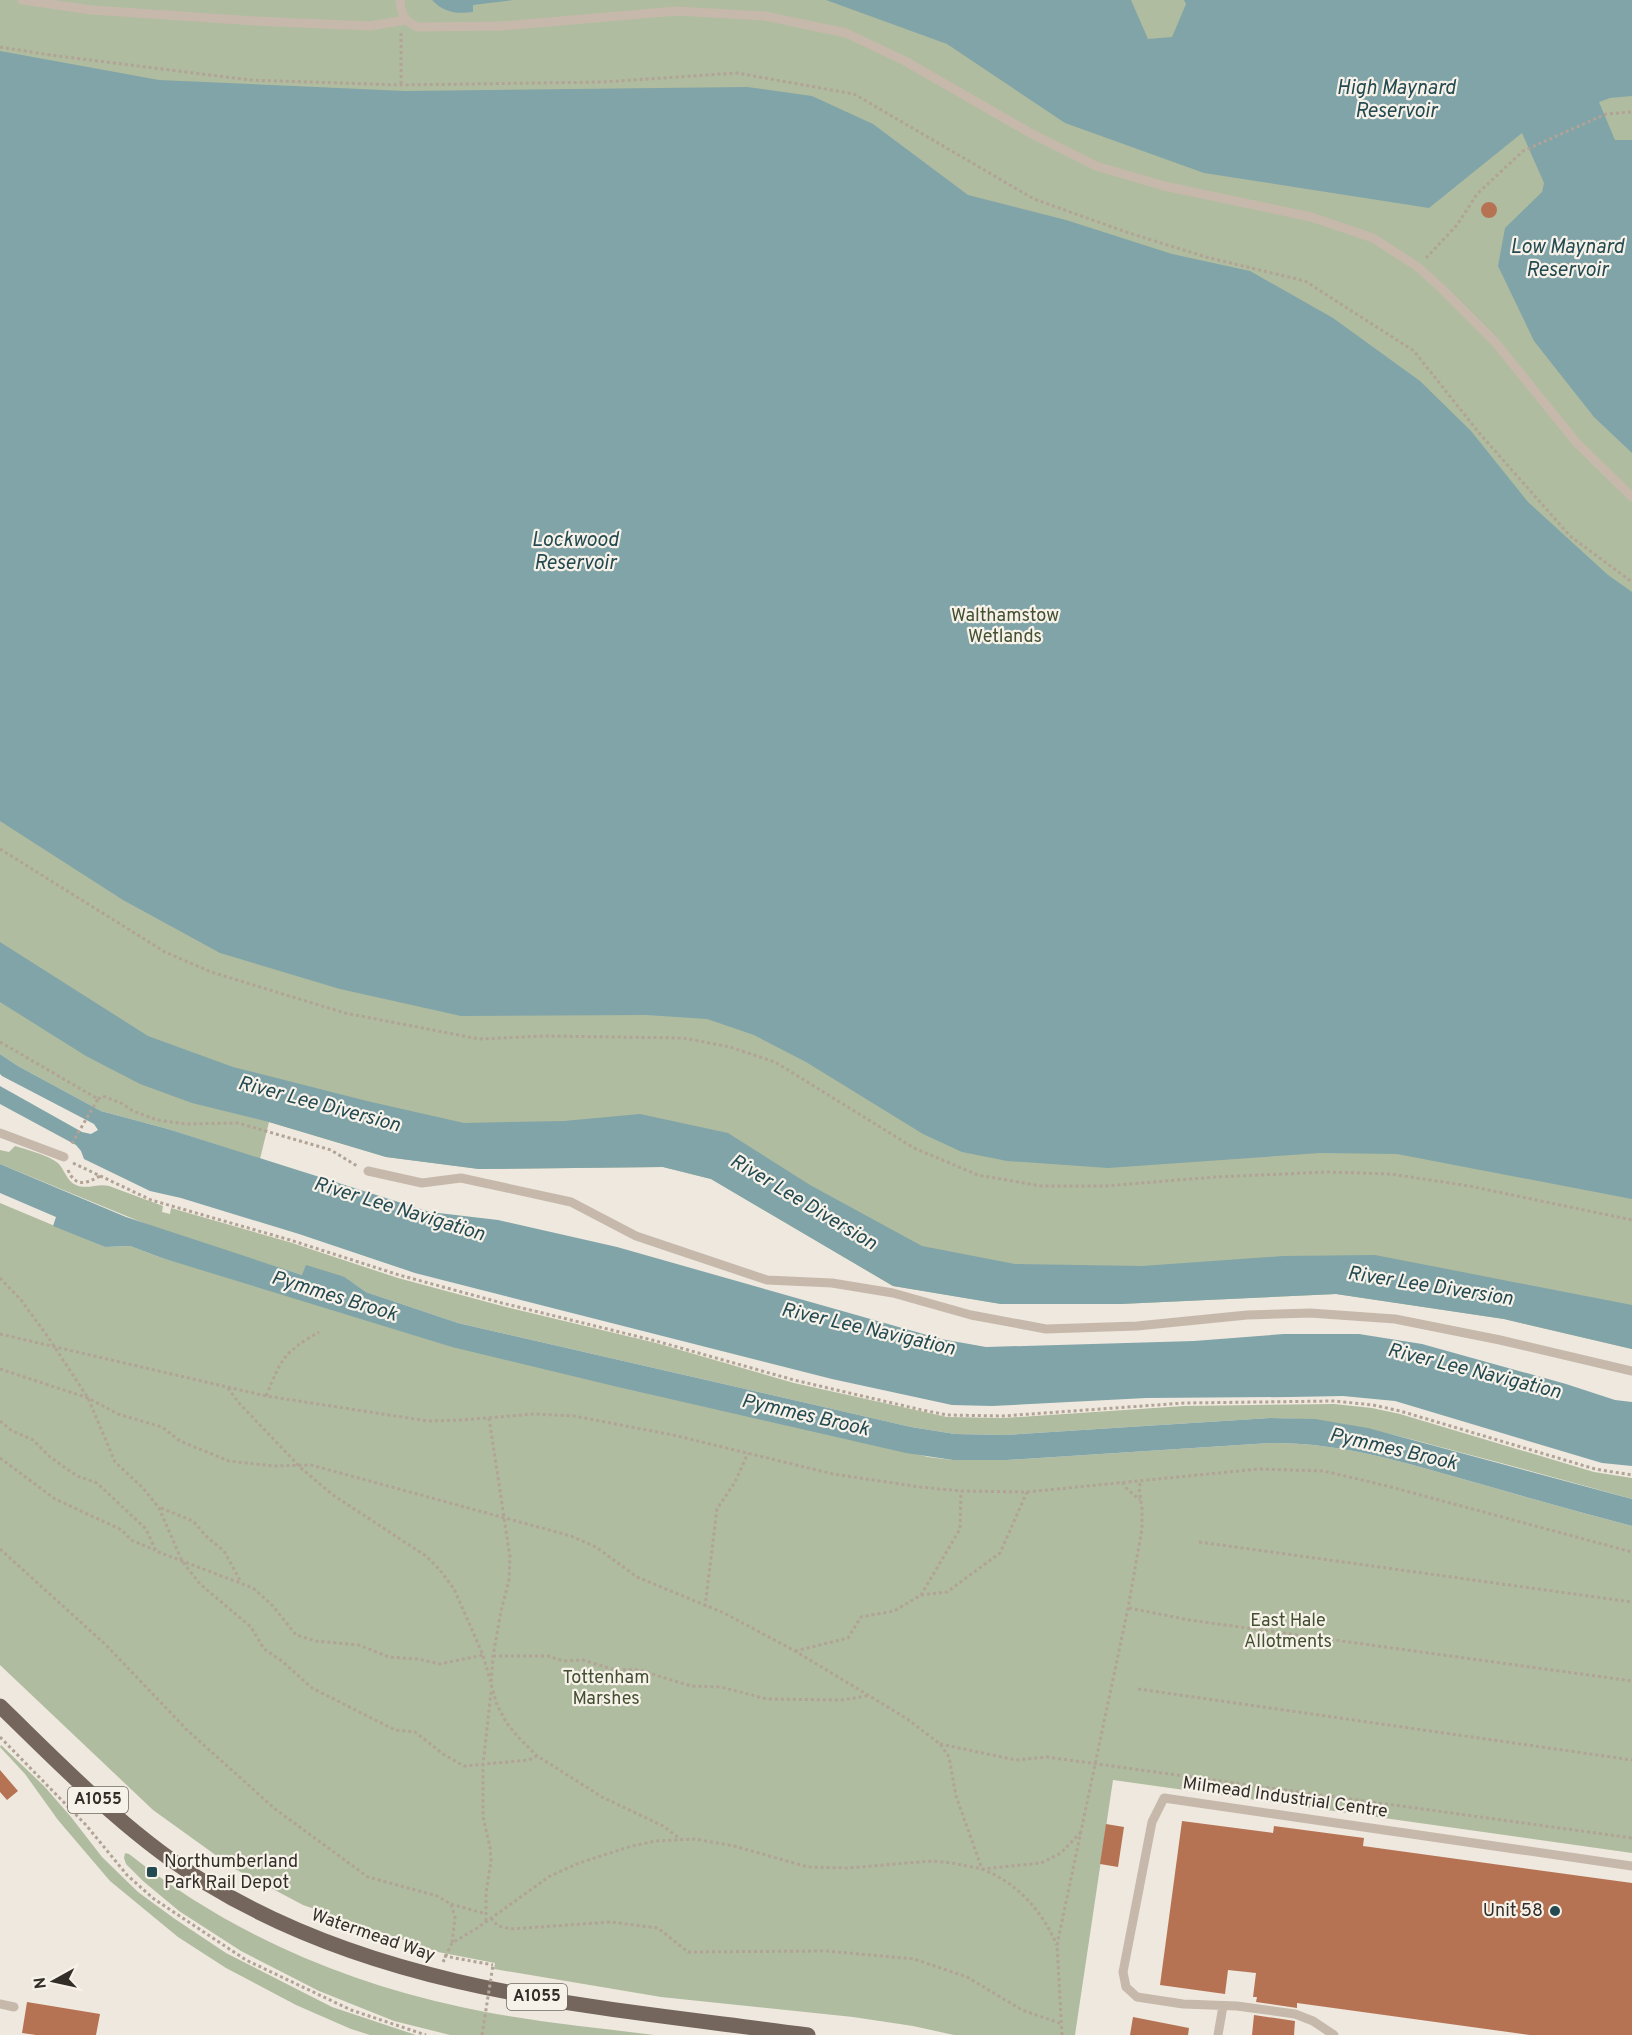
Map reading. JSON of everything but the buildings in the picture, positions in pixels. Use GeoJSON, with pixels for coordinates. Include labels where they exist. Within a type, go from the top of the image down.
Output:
{"type":"FeatureCollection","features":[{"type":"Feature","properties":{"kind":"main road","name":"Watermead Way"},"geometry":{"type":"LineString","coordinates":[[0,1707],[118,1818],[160,1852],[205,1883],[293,1929],[378,1961],[439,1978],[519,1994],[808,2035]]}},
{"type":"Feature","properties":{"kind":"lane"},"geometry":{"type":"LineString","coordinates":[[22,0],[92,10],[255,21],[370,26],[406,20]]}},
{"type":"Feature","properties":{"kind":"lane"},"geometry":{"type":"LineString","coordinates":[[400,0],[402,14],[406,20],[425,28],[502,26],[677,11],[765,16],[846,33],[905,61],[1032,134],[1096,166],[1164,186],[1311,217],[1372,238],[1418,267],[1495,342],[1576,442],[1632,497]]}},
{"type":"Feature","properties":{"kind":"lane"},"geometry":{"type":"LineString","coordinates":[[0,1133],[65,1161]]}},
{"type":"Feature","properties":{"kind":"lane"},"geometry":{"type":"LineString","coordinates":[[368,1171],[422,1183],[461,1178],[571,1202],[636,1236],[766,1280],[832,1283],[883,1292],[971,1315],[1047,1329],[1137,1326],[1247,1315],[1310,1313],[1395,1319],[1500,1340],[1632,1371]]}},
{"type":"Feature","properties":{"kind":"lane","name":"Milmead Industrial Centre"},"geometry":{"type":"LineString","coordinates":[[1334,2035],[1313,2021],[1295,2014],[1237,2006],[1183,2004],[1137,1997],[1126,1987],[1123,1972],[1152,1821],[1164,1798],[1632,1866]]}},
{"type":"Feature","properties":{"kind":"lane"},"geometry":{"type":"LineString","coordinates":[[0,2004],[14,2007]]}},
{"type":"Feature","properties":{"kind":"lane"},"geometry":{"type":"LineString","coordinates":[[1218,2035],[1223,2006]]}},
{"type":"Feature","properties":{"kind":"path"},"geometry":{"type":"LineString","coordinates":[[400,34],[401,85]]}},
{"type":"Feature","properties":{"kind":"path"},"geometry":{"type":"LineString","coordinates":[[0,46],[50,55],[250,80],[401,85],[603,82],[737,73],[854,94],[1034,200],[1206,257],[1305,281],[1414,351],[1480,434],[1570,536],[1632,582]]}},
{"type":"Feature","properties":{"kind":"path"},"geometry":{"type":"LineString","coordinates":[[1418,267],[1457,225],[1477,194],[1523,152],[1606,114],[1632,112]]}},
{"type":"Feature","properties":{"kind":"path"},"geometry":{"type":"LineString","coordinates":[[0,849],[165,952],[211,972],[345,1013],[479,1039],[543,1036],[684,1038],[730,1047],[775,1062],[914,1148],[978,1175],[1041,1186],[1104,1186],[1215,1177],[1328,1172],[1391,1174],[1469,1186],[1632,1220]]}},
{"type":"Feature","properties":{"kind":"path"},"geometry":{"type":"LineString","coordinates":[[0,1042],[98,1099]]}},
{"type":"Feature","properties":{"kind":"path"},"geometry":{"type":"LineString","coordinates":[[72,1145],[98,1099],[103,1095],[147,1117],[176,1123],[238,1123],[332,1150],[368,1171]]}},
{"type":"Feature","properties":{"kind":"path"},"geometry":{"type":"LineString","coordinates":[[65,1161],[73,1180],[77,1182],[88,1182],[100,1176]]}},
{"type":"Feature","properties":{"kind":"path"},"geometry":{"type":"LineString","coordinates":[[87,1171],[152,1200],[290,1239],[399,1275],[656,1341],[794,1380],[930,1412],[1003,1416],[1184,1403],[1335,1401],[1373,1405],[1595,1469],[1632,1475]]}},
{"type":"Feature","properties":{"kind":"path"},"geometry":{"type":"LineString","coordinates":[[0,1278],[21,1300],[88,1398],[115,1462],[143,1488],[159,1508],[182,1562],[200,1584],[251,1627],[264,1649],[282,1661],[312,1688],[395,1730],[415,1732],[443,1754],[464,1766],[529,1760],[537,1756]]}},
{"type":"Feature","properties":{"kind":"path"},"geometry":{"type":"LineString","coordinates":[[266,1396],[280,1362],[294,1346],[319,1332]]}},
{"type":"Feature","properties":{"kind":"path"},"geometry":{"type":"LineString","coordinates":[[0,1334],[266,1396],[406,1419],[428,1421],[535,1414],[574,1416],[642,1428],[853,1478],[961,1491],[1027,1492],[1258,1468],[1324,1471],[1632,1552]]}},
{"type":"Feature","properties":{"kind":"path"},"geometry":{"type":"LineString","coordinates":[[0,1368],[88,1398],[118,1414],[162,1427],[180,1441],[229,1461],[274,1466],[311,1465],[571,1536],[596,1547],[637,1577],[724,1613],[795,1651],[906,1718],[940,1744],[949,1757],[956,1796],[982,1869]]}},
{"type":"Feature","properties":{"kind":"path"},"geometry":{"type":"LineString","coordinates":[[228,1388],[238,1402],[297,1465],[333,1495],[426,1556],[440,1570],[454,1589],[483,1656],[491,1689],[506,1722],[537,1756],[602,1797],[663,1826],[680,1839]]}},
{"type":"Feature","properties":{"kind":"path"},"geometry":{"type":"LineString","coordinates":[[486,1922],[486,1893],[491,1861],[483,1817],[483,1765],[493,1656],[509,1580],[510,1557],[489,1418]]}},
{"type":"Feature","properties":{"kind":"path"},"geometry":{"type":"LineString","coordinates":[[0,1421],[11,1430],[33,1440],[50,1457],[77,1476],[98,1483],[146,1528],[156,1551]]}},
{"type":"Feature","properties":{"kind":"path"},"geometry":{"type":"LineString","coordinates":[[705,1606],[717,1509],[735,1482],[748,1453]]}},
{"type":"Feature","properties":{"kind":"path"},"geometry":{"type":"LineString","coordinates":[[0,1458],[55,1499],[122,1530],[131,1540],[182,1562],[218,1573],[253,1588],[272,1605],[296,1635],[316,1641],[359,1645],[389,1657],[418,1659],[440,1664],[483,1656]]}},
{"type":"Feature","properties":{"kind":"path"},"geometry":{"type":"LineString","coordinates":[[1062,2035],[1057,1945],[1128,1608],[1142,1529],[1139,1488],[1141,1480]]}},
{"type":"Feature","properties":{"kind":"path"},"geometry":{"type":"LineString","coordinates":[[1123,1482],[1125,1487],[1141,1501]]}},
{"type":"Feature","properties":{"kind":"path"},"geometry":{"type":"LineString","coordinates":[[921,1595],[960,1529],[961,1491]]}},
{"type":"Feature","properties":{"kind":"path"},"geometry":{"type":"LineString","coordinates":[[795,1651],[848,1638],[861,1617],[894,1611],[921,1595],[947,1592],[1000,1553],[1027,1492]]}},
{"type":"Feature","properties":{"kind":"path"},"geometry":{"type":"LineString","coordinates":[[159,1508],[193,1521],[207,1538],[224,1551],[243,1584]]}},
{"type":"Feature","properties":{"kind":"path"},"geometry":{"type":"LineString","coordinates":[[1199,1542],[1632,1602]]}},
{"type":"Feature","properties":{"kind":"path"},"geometry":{"type":"LineString","coordinates":[[0,1549],[107,1646],[186,1730],[275,1809],[368,1877],[437,1896],[451,1904],[486,1914]]}},
{"type":"Feature","properties":{"kind":"path"},"geometry":{"type":"LineString","coordinates":[[1128,1608],[1189,1620],[1632,1681]]}},
{"type":"Feature","properties":{"kind":"path"},"geometry":{"type":"LineString","coordinates":[[493,1656],[548,1656],[563,1661],[583,1660],[612,1669],[639,1670],[691,1686],[721,1687],[767,1699],[841,1700],[869,1696]]}},
{"type":"Feature","properties":{"kind":"path"},"geometry":{"type":"LineString","coordinates":[[1138,1689],[1632,1760]]}},
{"type":"Feature","properties":{"kind":"path"},"geometry":{"type":"LineString","coordinates":[[0,1737],[86,1825],[114,1861],[154,1899],[246,1960],[351,2010],[426,2035]]}},
{"type":"Feature","properties":{"kind":"path"},"geometry":{"type":"LineString","coordinates":[[940,1744],[1016,1760],[1047,1757],[1632,1838]]}},
{"type":"Feature","properties":{"kind":"path"},"geometry":{"type":"LineString","coordinates":[[982,1869],[1041,1863],[1061,1853],[1081,1832]]}},
{"type":"Feature","properties":{"kind":"path"},"geometry":{"type":"LineString","coordinates":[[452,1942],[486,1922],[560,1871],[632,1846],[680,1839],[717,1842],[808,1867],[847,1868],[933,1861],[982,1869],[1002,1877],[1028,1900],[1048,1925],[1057,1945]]}},
{"type":"Feature","properties":{"kind":"path"},"geometry":{"type":"LineString","coordinates":[[439,1978],[444,1956],[452,1942],[455,1917],[451,1904]]}},
{"type":"Feature","properties":{"kind":"path"},"geometry":{"type":"LineString","coordinates":[[491,1918],[498,1926],[511,1929],[611,1922],[658,1928],[688,1952],[827,1951],[914,1959],[968,1977],[1022,2010],[1062,2024]]}},
{"type":"Feature","properties":{"kind":"path"},"geometry":{"type":"LineString","coordinates":[[444,1956],[493,1965],[482,2035]]}},
{"type":"Feature","properties":{"kind":"green space","name":"Lockwood Reservoir"},"geometry":{"type":"Polygon","coordinates":[[[0,0],[1632,0],[1632,1349],[1504,1319],[1336,1294],[1120,1304],[1001,1304],[893,1286],[711,1179],[663,1167],[479,1169],[386,1157],[269,1122],[260,1159],[168,1129],[101,1111],[0,1054],[0,0]]]}},
{"type":"Feature","properties":{"kind":"green space"},"geometry":{"type":"Polygon","coordinates":[[[15,1146],[55,1161],[69,1180],[76,1185],[109,1186],[163,1206],[162,1212],[170,1214],[171,1208],[289,1242],[398,1278],[656,1343],[794,1383],[947,1417],[1003,1418],[1184,1406],[1334,1404],[1372,1408],[1400,1414],[1594,1472],[1632,1478],[1632,1499],[1412,1440],[1342,1424],[1318,1421],[1270,1418],[1006,1435],[955,1434],[911,1427],[458,1323],[366,1292],[345,1277],[302,1275],[158,1229],[0,1164],[0,1150],[9,1152],[15,1146]]]}},
{"type":"Feature","properties":{"kind":"green space","name":"Tottenham Marshes"},"geometry":{"type":"Polygon","coordinates":[[[0,1203],[105,1247],[130,1246],[162,1258],[928,1457],[953,1460],[1007,1460],[1270,1443],[1323,1446],[1401,1462],[1632,1526],[1632,1853],[1113,1780],[1075,2035],[954,2035],[853,2017],[661,1997],[494,1969],[495,1963],[438,1952],[303,1905],[235,1869],[153,1810],[0,1665],[0,1203]]]}},
{"type":"Feature","properties":{"kind":"green space"},"geometry":{"type":"Polygon","coordinates":[[[1,1745],[44,1786],[102,1857],[138,1892],[175,1919],[226,1953],[332,2007],[416,2035],[370,2035],[351,2029],[296,2005],[226,1968],[178,1937],[110,1881],[58,1820],[25,1774],[0,1747],[1,1745]]]}},
{"type":"Feature","properties":{"kind":"green space"},"geometry":{"type":"Polygon","coordinates":[[[125,1853],[205,1907],[245,1929],[286,1950],[372,1983],[485,2012],[654,2035],[450,2035],[394,2021],[319,1991],[241,1951],[179,1911],[143,1881],[126,1864],[125,1853]]]}},
{"type":"Feature","properties":{"kind":"water"},"geometry":{"type":"Polygon","coordinates":[[[432,0],[513,0],[473,5],[473,12],[462,13],[446,10],[432,0]]]}},
{"type":"Feature","properties":{"kind":"water","name":"High Maynard Reservoir"},"geometry":{"type":"Polygon","coordinates":[[[826,0],[1131,0],[1148,39],[1172,37],[1186,4],[1184,0],[1632,0],[1632,96],[1610,98],[1599,102],[1615,140],[1632,140],[1632,453],[1594,417],[1534,341],[1498,266],[1505,228],[1542,192],[1544,183],[1522,133],[1429,208],[1204,173],[1065,123],[947,44],[826,0]]]}},
{"type":"Feature","properties":{"kind":"water","name":"Lockwood Reservoir"},"geometry":{"type":"Polygon","coordinates":[[[0,51],[159,80],[405,91],[747,87],[812,96],[873,124],[968,195],[1066,220],[1172,254],[1250,271],[1333,318],[1420,381],[1471,431],[1528,502],[1608,575],[1632,592],[1632,1199],[1397,1154],[1320,1153],[1108,1168],[1007,1161],[962,1152],[923,1134],[806,1062],[754,1035],[707,1019],[646,1015],[461,1016],[340,989],[220,953],[123,900],[0,821],[0,51]]]}},
{"type":"Feature","properties":{"kind":"water","name":"River Lee Diversion"},"geometry":{"type":"Polygon","coordinates":[[[0,942],[148,1036],[233,1067],[464,1123],[564,1121],[640,1114],[728,1133],[810,1185],[922,1246],[1015,1264],[1142,1266],[1283,1256],[1375,1255],[1632,1305],[1632,1349],[1504,1319],[1336,1294],[1120,1304],[1001,1304],[893,1286],[711,1179],[663,1167],[479,1169],[386,1157],[269,1122],[192,1103],[140,1084],[86,1056],[0,1002],[0,942]]]}},
{"type":"Feature","properties":{"kind":"water","name":"River Lee Navigation"},"geometry":{"type":"Polygon","coordinates":[[[0,1054],[101,1111],[168,1129],[430,1212],[498,1220],[617,1247],[941,1339],[986,1347],[1194,1341],[1284,1334],[1359,1334],[1422,1344],[1615,1400],[1632,1402],[1632,1466],[1602,1463],[1395,1401],[1343,1396],[1146,1398],[992,1406],[952,1405],[832,1379],[415,1273],[299,1234],[181,1198],[150,1191],[84,1159],[76,1145],[0,1104],[0,1086],[82,1132],[91,1134],[98,1130],[94,1124],[2,1076],[0,1074],[0,1054]]]}},
{"type":"Feature","properties":{"kind":"water","name":"Pymmes Brook"},"geometry":{"type":"Polygon","coordinates":[[[0,1164],[126,1217],[302,1275],[306,1265],[345,1277],[366,1292],[458,1323],[911,1427],[955,1434],[1006,1435],[1270,1418],[1315,1419],[1368,1428],[1632,1499],[1632,1526],[1401,1462],[1323,1446],[1270,1443],[1007,1460],[953,1460],[906,1453],[452,1347],[162,1258],[130,1246],[105,1247],[53,1226],[56,1217],[0,1193],[0,1164]]]}},
{"type":"Feature","properties":{"kind":"place","name":"Northumberland Park Rail Depot"},"geometry":{"type":"Point","coordinates":[152,1872]}},
{"type":"Feature","properties":{"kind":"place","name":"Unit 58"},"geometry":{"type":"Point","coordinates":[1555,1911]}},
{"type":"Feature","properties":{"kind":"water label","name":"Low Maynard Reservoir"},"geometry":{"type":"Point","coordinates":[1567,260]}},
{"type":"Feature","properties":{"kind":"park label","name":"Walthamstow Wetlands"},"geometry":{"type":"Point","coordinates":[1005,626]}},
{"type":"Feature","properties":{"kind":"park label","name":"East Hale Allotments"},"geometry":{"type":"Point","coordinates":[1288,1631]}}]}
